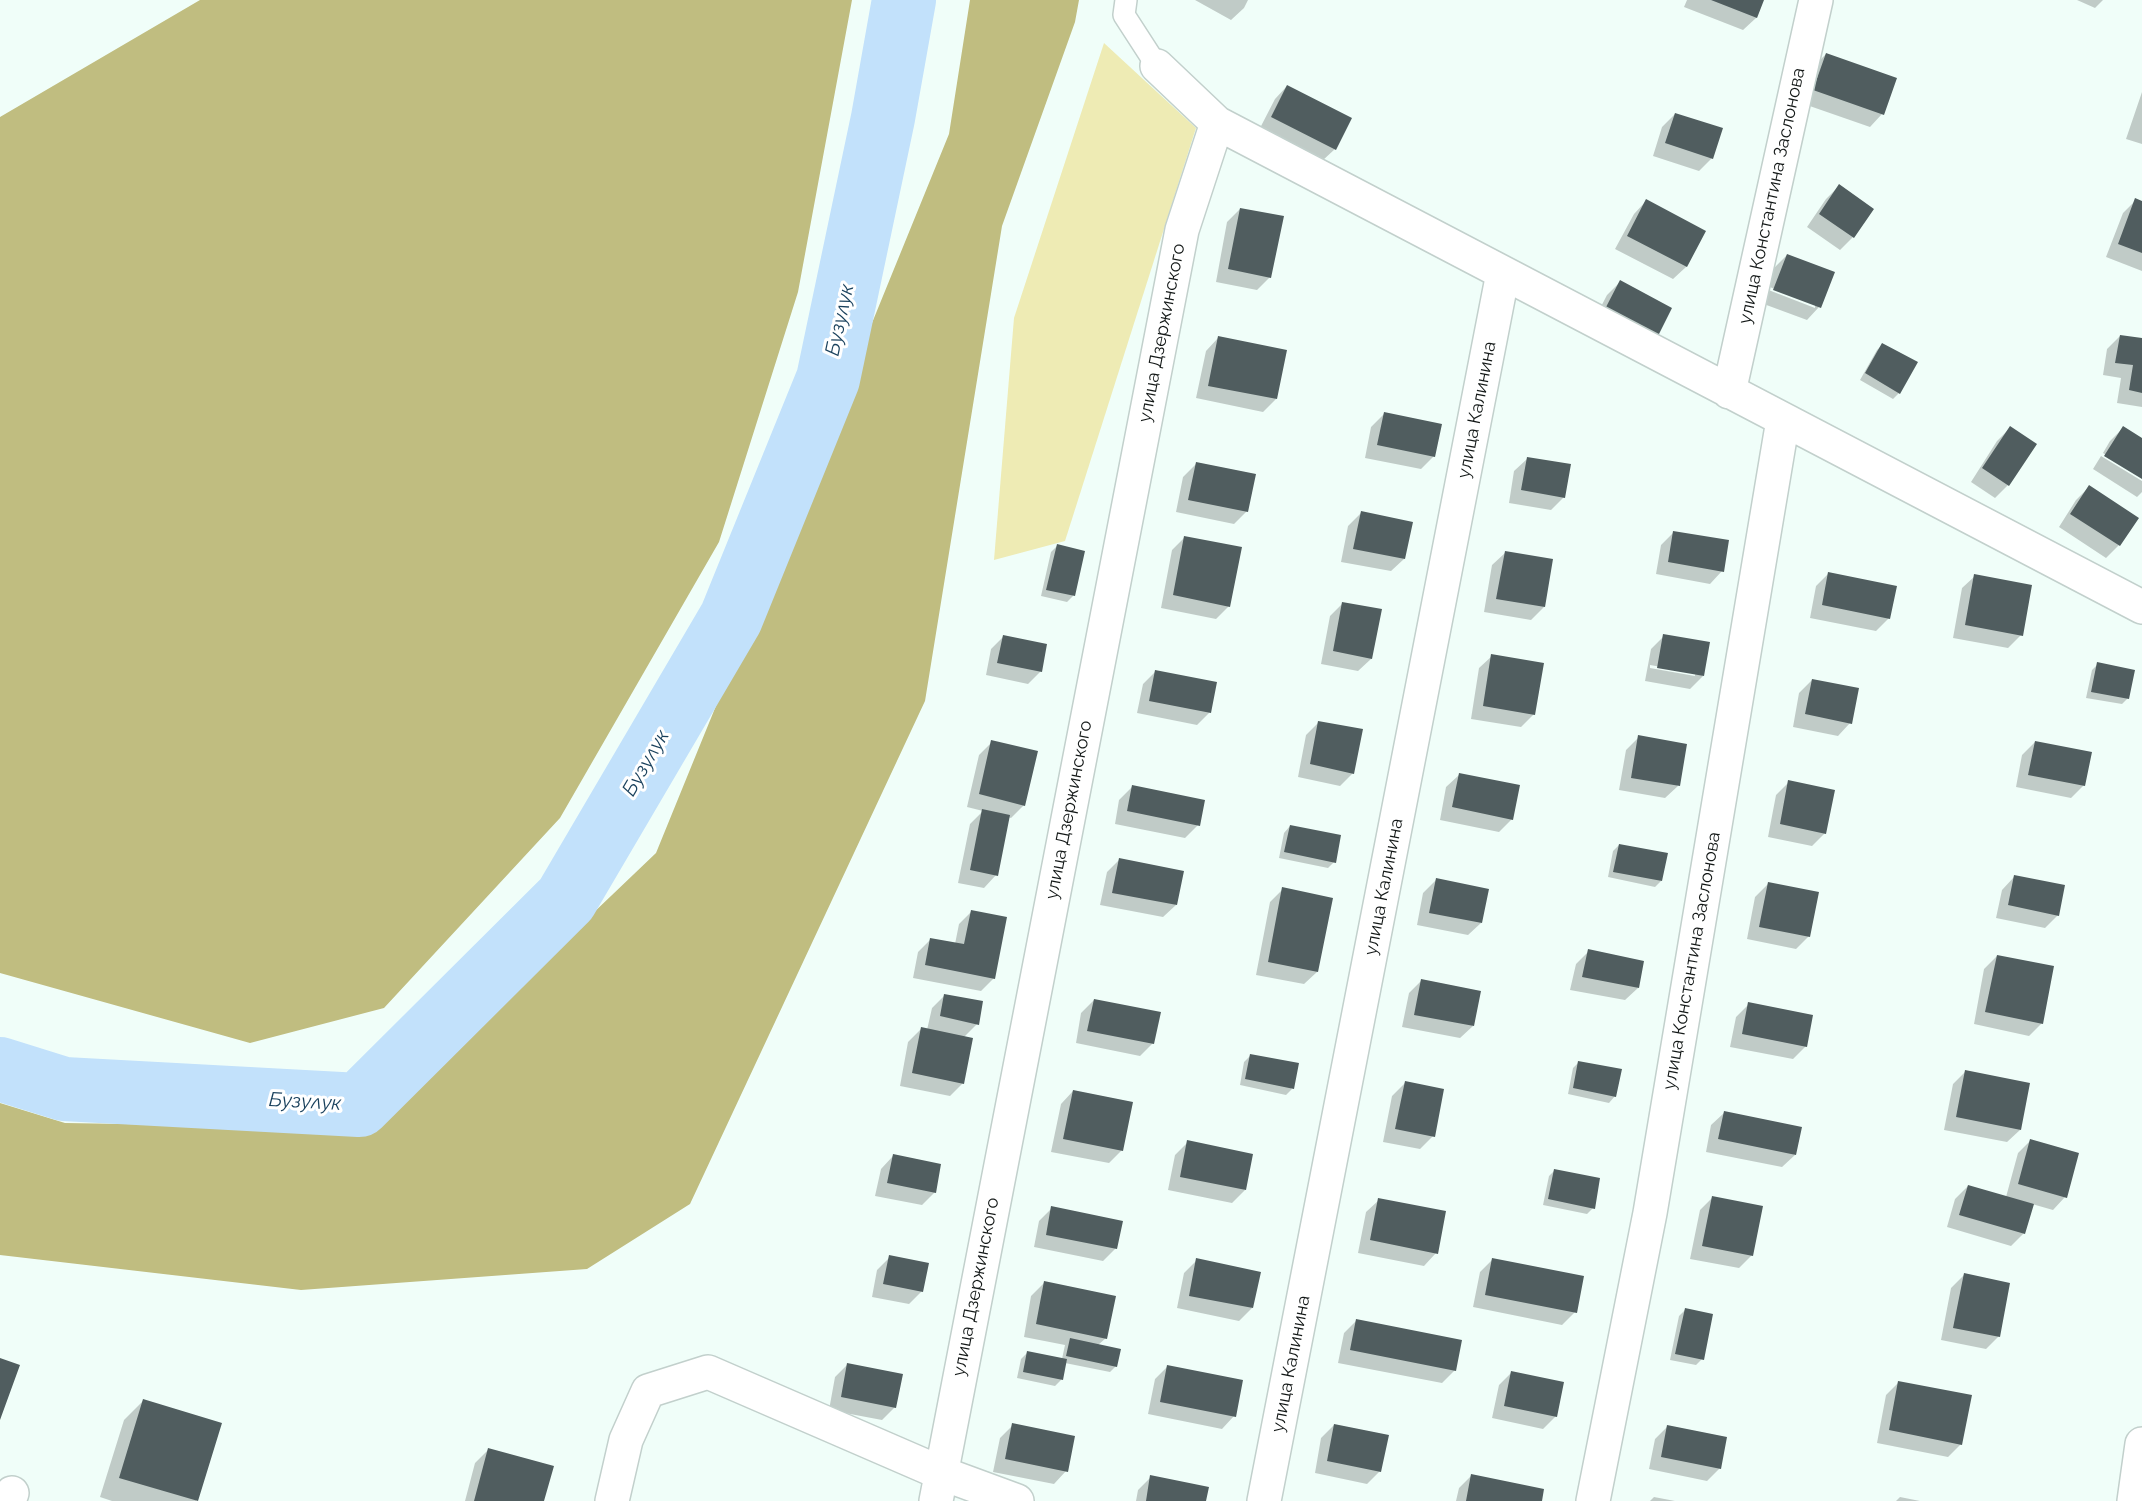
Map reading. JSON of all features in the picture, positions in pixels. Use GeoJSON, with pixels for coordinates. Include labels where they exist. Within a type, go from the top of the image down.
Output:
{"type":"FeatureCollection","features":[{"type":"Feature","properties":{"kind":"street","name":"улица Константина Заслонова"},"geometry":{"type":"LineString","coordinates":[[1729,392],[1816,0]]}},
{"type":"Feature","properties":{"kind":"street"},"geometry":{"type":"LineString","coordinates":[[1157,66],[1217,123],[2142,606]]}},
{"type":"Feature","properties":{"kind":"street","name":"улица Дзержинского"},"geometry":{"type":"LineString","coordinates":[[938,1487],[1182,230],[1217,123]]}},
{"type":"Feature","properties":{"kind":"street","name":"улица Калинина"},"geometry":{"type":"LineString","coordinates":[[1263,1501],[1503,273]]}},
{"type":"Feature","properties":{"kind":"street","name":"улица Константина Заслонова"},"geometry":{"type":"LineString","coordinates":[[1593,1501],[1650,1213],[1783,420]]}},
{"type":"Feature","properties":{"kind":"street"},"geometry":{"type":"LineString","coordinates":[[612,1501],[626,1440],[648,1391],[708,1372],[938,1487],[1017,1501]]}},
{"type":"Feature","properties":{"kind":"street"},"geometry":{"type":"LineString","coordinates":[[2134,1501],[2142,1444]]}},
{"type":"Feature","properties":{"kind":"lane"},"geometry":{"type":"LineString","coordinates":[[1126,0],[1124,15],[1157,66]]}},
{"type":"Feature","properties":{"kind":"shaded area"},"geometry":{"type":"Polygon","coordinates":[[[200,0],[852,0],[798,292],[719,542],[560,818],[384,1008],[250,1043],[0,973],[0,117],[200,0]]]}},
{"type":"Feature","properties":{"kind":"shaded area"},"geometry":{"type":"Polygon","coordinates":[[[970,0],[1079,0],[1075,22],[1002,226],[925,701],[690,1204],[587,1269],[301,1290],[0,1255],[0,1103],[65,1123],[368,1128],[656,853],[949,134],[970,0]]]}},
{"type":"Feature","properties":{"kind":"shaded area"},"geometry":{"type":"Polygon","coordinates":[[[1104,43],[1196,128],[1065,541],[994,560],[1014,318],[1104,43]]]}},
{"type":"Feature","properties":{"kind":"building"},"geometry":{"type":"Polygon","coordinates":[[[1711,0],[1764,0],[1757,18],[1711,0]]]}},
{"type":"Feature","properties":{"kind":"building"},"geometry":{"type":"Polygon","coordinates":[[[1826,53],[1897,78],[1884,115],[1813,90],[1826,53]]]}},
{"type":"Feature","properties":{"kind":"building"},"geometry":{"type":"Polygon","coordinates":[[[1287,85],[1352,118],[1336,150],[1271,117],[1287,85]]]}},
{"type":"Feature","properties":{"kind":"building"},"geometry":{"type":"Polygon","coordinates":[[[1675,113],[1723,128],[1713,159],[1665,143],[1675,113]]]}},
{"type":"Feature","properties":{"kind":"building"},"geometry":{"type":"Polygon","coordinates":[[[1839,184],[1874,209],[1854,238],[1819,214],[1839,184]]]}},
{"type":"Feature","properties":{"kind":"building"},"geometry":{"type":"Polygon","coordinates":[[[2135,198],[2142,201],[2142,253],[2118,244],[2135,198]]]}},
{"type":"Feature","properties":{"kind":"building"},"geometry":{"type":"Polygon","coordinates":[[[1646,199],[1706,231],[1687,267],[1627,236],[1646,199]]]}},
{"type":"Feature","properties":{"kind":"building"},"geometry":{"type":"Polygon","coordinates":[[[1240,208],[1284,216],[1271,278],[1228,269],[1240,208]]]}},
{"type":"Feature","properties":{"kind":"building"},"geometry":{"type":"Polygon","coordinates":[[[1787,254],[1835,272],[1821,308],[1773,290],[1787,254]]]}},
{"type":"Feature","properties":{"kind":"building"},"geometry":{"type":"Polygon","coordinates":[[[1620,280],[1672,308],[1657,338],[1604,311],[1620,280]]]}},
{"type":"Feature","properties":{"kind":"building"},"geometry":{"type":"Polygon","coordinates":[[[2120,335],[2142,338],[2142,393],[2129,390],[2133,365],[2115,363],[2120,335]]]}},
{"type":"Feature","properties":{"kind":"building"},"geometry":{"type":"Polygon","coordinates":[[[1218,336],[1287,350],[1277,399],[1208,386],[1218,336]]]}},
{"type":"Feature","properties":{"kind":"building"},"geometry":{"type":"Polygon","coordinates":[[[1882,343],[1918,362],[1900,394],[1865,373],[1882,343]]]}},
{"type":"Feature","properties":{"kind":"building"},"geometry":{"type":"Polygon","coordinates":[[[1384,412],[1442,424],[1435,457],[1377,445],[1384,412]]]}},
{"type":"Feature","properties":{"kind":"building"},"geometry":{"type":"Polygon","coordinates":[[[2010,426],[2037,444],[2009,486],[1982,468],[2010,426]]]}},
{"type":"Feature","properties":{"kind":"building"},"geometry":{"type":"Polygon","coordinates":[[[2123,426],[2142,438],[2142,479],[2104,456],[2123,426]]]}},
{"type":"Feature","properties":{"kind":"building"},"geometry":{"type":"Polygon","coordinates":[[[1527,457],[1571,464],[1565,498],[1521,490],[1527,457]]]}},
{"type":"Feature","properties":{"kind":"building"},"geometry":{"type":"Polygon","coordinates":[[[1196,462],[1256,474],[1248,512],[1188,500],[1196,462]]]}},
{"type":"Feature","properties":{"kind":"building"},"geometry":{"type":"Polygon","coordinates":[[[2089,485],[2139,518],[2120,546],[2070,514],[2089,485]]]}},
{"type":"Feature","properties":{"kind":"building"},"geometry":{"type":"Polygon","coordinates":[[[1361,511],[1413,522],[1405,559],[1353,549],[1361,511]]]}},
{"type":"Feature","properties":{"kind":"building"},"geometry":{"type":"Polygon","coordinates":[[[1673,531],[1729,540],[1724,572],[1668,562],[1673,531]]]}},
{"type":"Feature","properties":{"kind":"building"},"geometry":{"type":"Polygon","coordinates":[[[1184,536],[1242,547],[1230,607],[1173,595],[1184,536]]]}},
{"type":"Feature","properties":{"kind":"building"},"geometry":{"type":"Polygon","coordinates":[[[1057,544],[1085,551],[1075,596],[1046,590],[1057,544]]]}},
{"type":"Feature","properties":{"kind":"building"},"geometry":{"type":"Polygon","coordinates":[[[1505,551],[1553,559],[1545,607],[1496,599],[1505,551]]]}},
{"type":"Feature","properties":{"kind":"building"},"geometry":{"type":"Polygon","coordinates":[[[1828,572],[1897,586],[1890,619],[1822,605],[1828,572]]]}},
{"type":"Feature","properties":{"kind":"building"},"geometry":{"type":"Polygon","coordinates":[[[1974,574],[2032,585],[2023,636],[1965,625],[1974,574]]]}},
{"type":"Feature","properties":{"kind":"building"},"geometry":{"type":"Polygon","coordinates":[[[1342,602],[1382,609],[1372,659],[1333,651],[1342,602]]]}},
{"type":"Feature","properties":{"kind":"building"},"geometry":{"type":"Polygon","coordinates":[[[1663,634],[1710,642],[1704,676],[1657,668],[1663,634]]]}},
{"type":"Feature","properties":{"kind":"building"},"geometry":{"type":"Polygon","coordinates":[[[1003,635],[1047,644],[1042,672],[997,663],[1003,635]]]}},
{"type":"Feature","properties":{"kind":"building"},"geometry":{"type":"Polygon","coordinates":[[[1491,654],[1544,663],[1535,715],[1483,706],[1491,654]]]}},
{"type":"Feature","properties":{"kind":"building"},"geometry":{"type":"Polygon","coordinates":[[[2097,662],[2135,670],[2129,699],[2091,692],[2097,662]]]}},
{"type":"Feature","properties":{"kind":"building"},"geometry":{"type":"Polygon","coordinates":[[[1155,670],[1217,682],[1211,713],[1149,701],[1155,670]]]}},
{"type":"Feature","properties":{"kind":"building"},"geometry":{"type":"Polygon","coordinates":[[[1812,679],[1859,688],[1852,724],[1805,714],[1812,679]]]}},
{"type":"Feature","properties":{"kind":"building"},"geometry":{"type":"Polygon","coordinates":[[[1318,721],[1363,729],[1354,774],[1310,764],[1318,721]]]}},
{"type":"Feature","properties":{"kind":"building"},"geometry":{"type":"Polygon","coordinates":[[[1638,735],[1687,744],[1680,786],[1631,778],[1638,735]]]}},
{"type":"Feature","properties":{"kind":"building"},"geometry":{"type":"Polygon","coordinates":[[[991,740],[1038,751],[1025,806],[979,794],[991,740]]]}},
{"type":"Feature","properties":{"kind":"building"},"geometry":{"type":"Polygon","coordinates":[[[2035,741],[2092,752],[2085,786],[2028,775],[2035,741]]]}},
{"type":"Feature","properties":{"kind":"building"},"geometry":{"type":"Polygon","coordinates":[[[1459,773],[1520,785],[1513,820],[1452,807],[1459,773]]]}},
{"type":"Feature","properties":{"kind":"building"},"geometry":{"type":"Polygon","coordinates":[[[1788,780],[1835,790],[1826,834],[1780,824],[1788,780]]]}},
{"type":"Feature","properties":{"kind":"building"},"geometry":{"type":"Polygon","coordinates":[[[1132,785],[1205,800],[1200,826],[1127,811],[1132,785]]]}},
{"type":"Feature","properties":{"kind":"building"},"geometry":{"type":"Polygon","coordinates":[[[982,809],[1010,815],[998,876],[970,870],[982,809]]]}},
{"type":"Feature","properties":{"kind":"building"},"geometry":{"type":"Polygon","coordinates":[[[1290,825],[1341,835],[1336,863],[1284,852],[1290,825]]]}},
{"type":"Feature","properties":{"kind":"building"},"geometry":{"type":"Polygon","coordinates":[[[1619,844],[1668,853],[1662,881],[1613,872],[1619,844]]]}},
{"type":"Feature","properties":{"kind":"building"},"geometry":{"type":"Polygon","coordinates":[[[1119,858],[1184,871],[1177,905],[1112,893],[1119,858]]]}},
{"type":"Feature","properties":{"kind":"building"},"geometry":{"type":"Polygon","coordinates":[[[2014,875],[2065,885],[2059,916],[2008,905],[2014,875]]]}},
{"type":"Feature","properties":{"kind":"building"},"geometry":{"type":"Polygon","coordinates":[[[1436,878],[1489,889],[1482,923],[1429,913],[1436,878]]]}},
{"type":"Feature","properties":{"kind":"building"},"geometry":{"type":"Polygon","coordinates":[[[1768,882],[1819,892],[1810,937],[1759,927],[1768,882]]]}},
{"type":"Feature","properties":{"kind":"building"},"geometry":{"type":"Polygon","coordinates":[[[1282,887],[1333,898],[1318,972],[1268,962],[1282,887]]]}},
{"type":"Feature","properties":{"kind":"building"},"geometry":{"type":"Polygon","coordinates":[[[971,910],[1007,917],[995,979],[925,965],[930,938],[964,944],[971,910]]]}},
{"type":"Feature","properties":{"kind":"building"},"geometry":{"type":"Polygon","coordinates":[[[1588,949],[1644,961],[1639,988],[1582,977],[1588,949]]]}},
{"type":"Feature","properties":{"kind":"building"},"geometry":{"type":"Polygon","coordinates":[[[1997,955],[2054,966],[2043,1024],[1985,1012],[1997,955]]]}},
{"type":"Feature","properties":{"kind":"building"},"geometry":{"type":"Polygon","coordinates":[[[1421,979],[1481,991],[1474,1026],[1414,1015],[1421,979]]]}},
{"type":"Feature","properties":{"kind":"building"},"geometry":{"type":"Polygon","coordinates":[[[944,994],[983,1001],[979,1025],[940,1016],[944,994]]]}},
{"type":"Feature","properties":{"kind":"building"},"geometry":{"type":"Polygon","coordinates":[[[1094,999],[1161,1012],[1154,1044],[1087,1031],[1094,999]]]}},
{"type":"Feature","properties":{"kind":"building"},"geometry":{"type":"Polygon","coordinates":[[[1748,1002],[1813,1015],[1807,1047],[1742,1034],[1748,1002]]]}},
{"type":"Feature","properties":{"kind":"building"},"geometry":{"type":"Polygon","coordinates":[[[921,1027],[973,1038],[964,1084],[912,1073],[921,1027]]]}},
{"type":"Feature","properties":{"kind":"building"},"geometry":{"type":"Polygon","coordinates":[[[1250,1054],[1299,1063],[1294,1089],[1245,1079],[1250,1054]]]}},
{"type":"Feature","properties":{"kind":"building"},"geometry":{"type":"Polygon","coordinates":[[[1578,1061],[1622,1069],[1616,1097],[1573,1088],[1578,1061]]]}},
{"type":"Feature","properties":{"kind":"building"},"geometry":{"type":"Polygon","coordinates":[[[1965,1070],[2030,1083],[2021,1130],[1956,1117],[1965,1070]]]}},
{"type":"Feature","properties":{"kind":"building"},"geometry":{"type":"Polygon","coordinates":[[[1405,1081],[1444,1089],[1435,1137],[1395,1129],[1405,1081]]]}},
{"type":"Feature","properties":{"kind":"building"},"geometry":{"type":"Polygon","coordinates":[[[1073,1090],[1133,1102],[1123,1151],[1063,1139],[1073,1090]]]}},
{"type":"Feature","properties":{"kind":"building"},"geometry":{"type":"Polygon","coordinates":[[[1724,1111],[1802,1127],[1796,1155],[1718,1139],[1724,1111]]]}},
{"type":"Feature","properties":{"kind":"building"},"geometry":{"type":"Polygon","coordinates":[[[2030,1139],[2079,1153],[2067,1198],[2018,1184],[2030,1139]]]}},
{"type":"Feature","properties":{"kind":"building"},"geometry":{"type":"Polygon","coordinates":[[[1187,1140],[1253,1154],[1246,1190],[1180,1177],[1187,1140]]]}},
{"type":"Feature","properties":{"kind":"building"},"geometry":{"type":"Polygon","coordinates":[[[893,1154],[941,1164],[936,1193],[887,1183],[893,1154]]]}},
{"type":"Feature","properties":{"kind":"building"},"geometry":{"type":"Polygon","coordinates":[[[1554,1169],[1600,1178],[1595,1209],[1548,1199],[1554,1169]]]}},
{"type":"Feature","properties":{"kind":"building"},"geometry":{"type":"Polygon","coordinates":[[[1968,1185],[2034,1204],[2025,1234],[1959,1215],[1968,1185]]]}},
{"type":"Feature","properties":{"kind":"building"},"geometry":{"type":"Polygon","coordinates":[[[1712,1196],[1763,1206],[1753,1256],[1702,1246],[1712,1196]]]}},
{"type":"Feature","properties":{"kind":"building"},"geometry":{"type":"Polygon","coordinates":[[[1378,1198],[1446,1211],[1438,1254],[1370,1240],[1378,1198]]]}},
{"type":"Feature","properties":{"kind":"building"},"geometry":{"type":"Polygon","coordinates":[[[1051,1206],[1123,1221],[1117,1249],[1046,1235],[1051,1206]]]}},
{"type":"Feature","properties":{"kind":"building"},"geometry":{"type":"Polygon","coordinates":[[[889,1255],[929,1263],[923,1292],[883,1284],[889,1255]]]}},
{"type":"Feature","properties":{"kind":"building"},"geometry":{"type":"Polygon","coordinates":[[[1196,1258],[1261,1272],[1253,1308],[1189,1296],[1196,1258]]]}},
{"type":"Feature","properties":{"kind":"building"},"geometry":{"type":"Polygon","coordinates":[[[1492,1258],[1584,1276],[1577,1313],[1485,1295],[1492,1258]]]}},
{"type":"Feature","properties":{"kind":"building"},"geometry":{"type":"Polygon","coordinates":[[[1964,1273],[2010,1283],[2000,1337],[1953,1328],[1964,1273]]]}},
{"type":"Feature","properties":{"kind":"building"},"geometry":{"type":"Polygon","coordinates":[[[1044,1281],[1116,1296],[1107,1339],[1036,1324],[1044,1281]]]}},
{"type":"Feature","properties":{"kind":"building"},"geometry":{"type":"Polygon","coordinates":[[[1685,1308],[1713,1314],[1704,1360],[1675,1354],[1685,1308]]]}},
{"type":"Feature","properties":{"kind":"building"},"geometry":{"type":"Polygon","coordinates":[[[1356,1319],[1462,1340],[1456,1371],[1350,1350],[1356,1319]]]}},
{"type":"Feature","properties":{"kind":"building"},"geometry":{"type":"Polygon","coordinates":[[[1070,1338],[1121,1349],[1117,1367],[1066,1356],[1070,1338]]]}},
{"type":"Feature","properties":{"kind":"building"},"geometry":{"type":"Polygon","coordinates":[[[1027,1351],[1067,1359],[1063,1380],[1023,1372],[1027,1351]]]}},
{"type":"Feature","properties":{"kind":"building"},"geometry":{"type":"Polygon","coordinates":[[[0,1358],[20,1365],[0,1420],[0,1358]]]}},
{"type":"Feature","properties":{"kind":"building"},"geometry":{"type":"Polygon","coordinates":[[[847,1363],[903,1374],[896,1408],[841,1397],[847,1363]]]}},
{"type":"Feature","properties":{"kind":"building"},"geometry":{"type":"Polygon","coordinates":[[[1167,1365],[1243,1380],[1236,1417],[1160,1402],[1167,1365]]]}},
{"type":"Feature","properties":{"kind":"building"},"geometry":{"type":"Polygon","coordinates":[[[1511,1371],[1564,1382],[1557,1417],[1504,1406],[1511,1371]]]}},
{"type":"Feature","properties":{"kind":"building"},"geometry":{"type":"Polygon","coordinates":[[[1898,1381],[1972,1395],[1962,1445],[1889,1430],[1898,1381]]]}},
{"type":"Feature","properties":{"kind":"building"},"geometry":{"type":"Polygon","coordinates":[[[143,1399],[222,1423],[198,1501],[119,1478],[143,1399]]]}},
{"type":"Feature","properties":{"kind":"building"},"geometry":{"type":"Polygon","coordinates":[[[1012,1423],[1075,1436],[1068,1472],[1005,1459],[1012,1423]]]}},
{"type":"Feature","properties":{"kind":"building"},"geometry":{"type":"Polygon","coordinates":[[[1334,1424],[1389,1435],[1381,1472],[1327,1461],[1334,1424]]]}},
{"type":"Feature","properties":{"kind":"building"},"geometry":{"type":"Polygon","coordinates":[[[1667,1425],[1727,1437],[1721,1469],[1661,1457],[1667,1425]]]}},
{"type":"Feature","properties":{"kind":"building"},"geometry":{"type":"Polygon","coordinates":[[[488,1448],[554,1466],[544,1501],[474,1501],[488,1448]]]}},
{"type":"Feature","properties":{"kind":"building"},"geometry":{"type":"Polygon","coordinates":[[[1471,1474],[1544,1489],[1542,1501],[1466,1501],[1471,1474]]]}},
{"type":"Feature","properties":{"kind":"building"},"geometry":{"type":"Polygon","coordinates":[[[1150,1475],[1209,1487],[1206,1501],[1146,1501],[1150,1475]]]}},
{"type":"Feature","properties":{"kind":"waterway","name":"Бузулук"},"geometry":{"type":"LineString","coordinates":[[0,1069],[64,1089],[359,1105],[566,899],[731,618],[828,379],[883,118],[904,0]]}}]}
